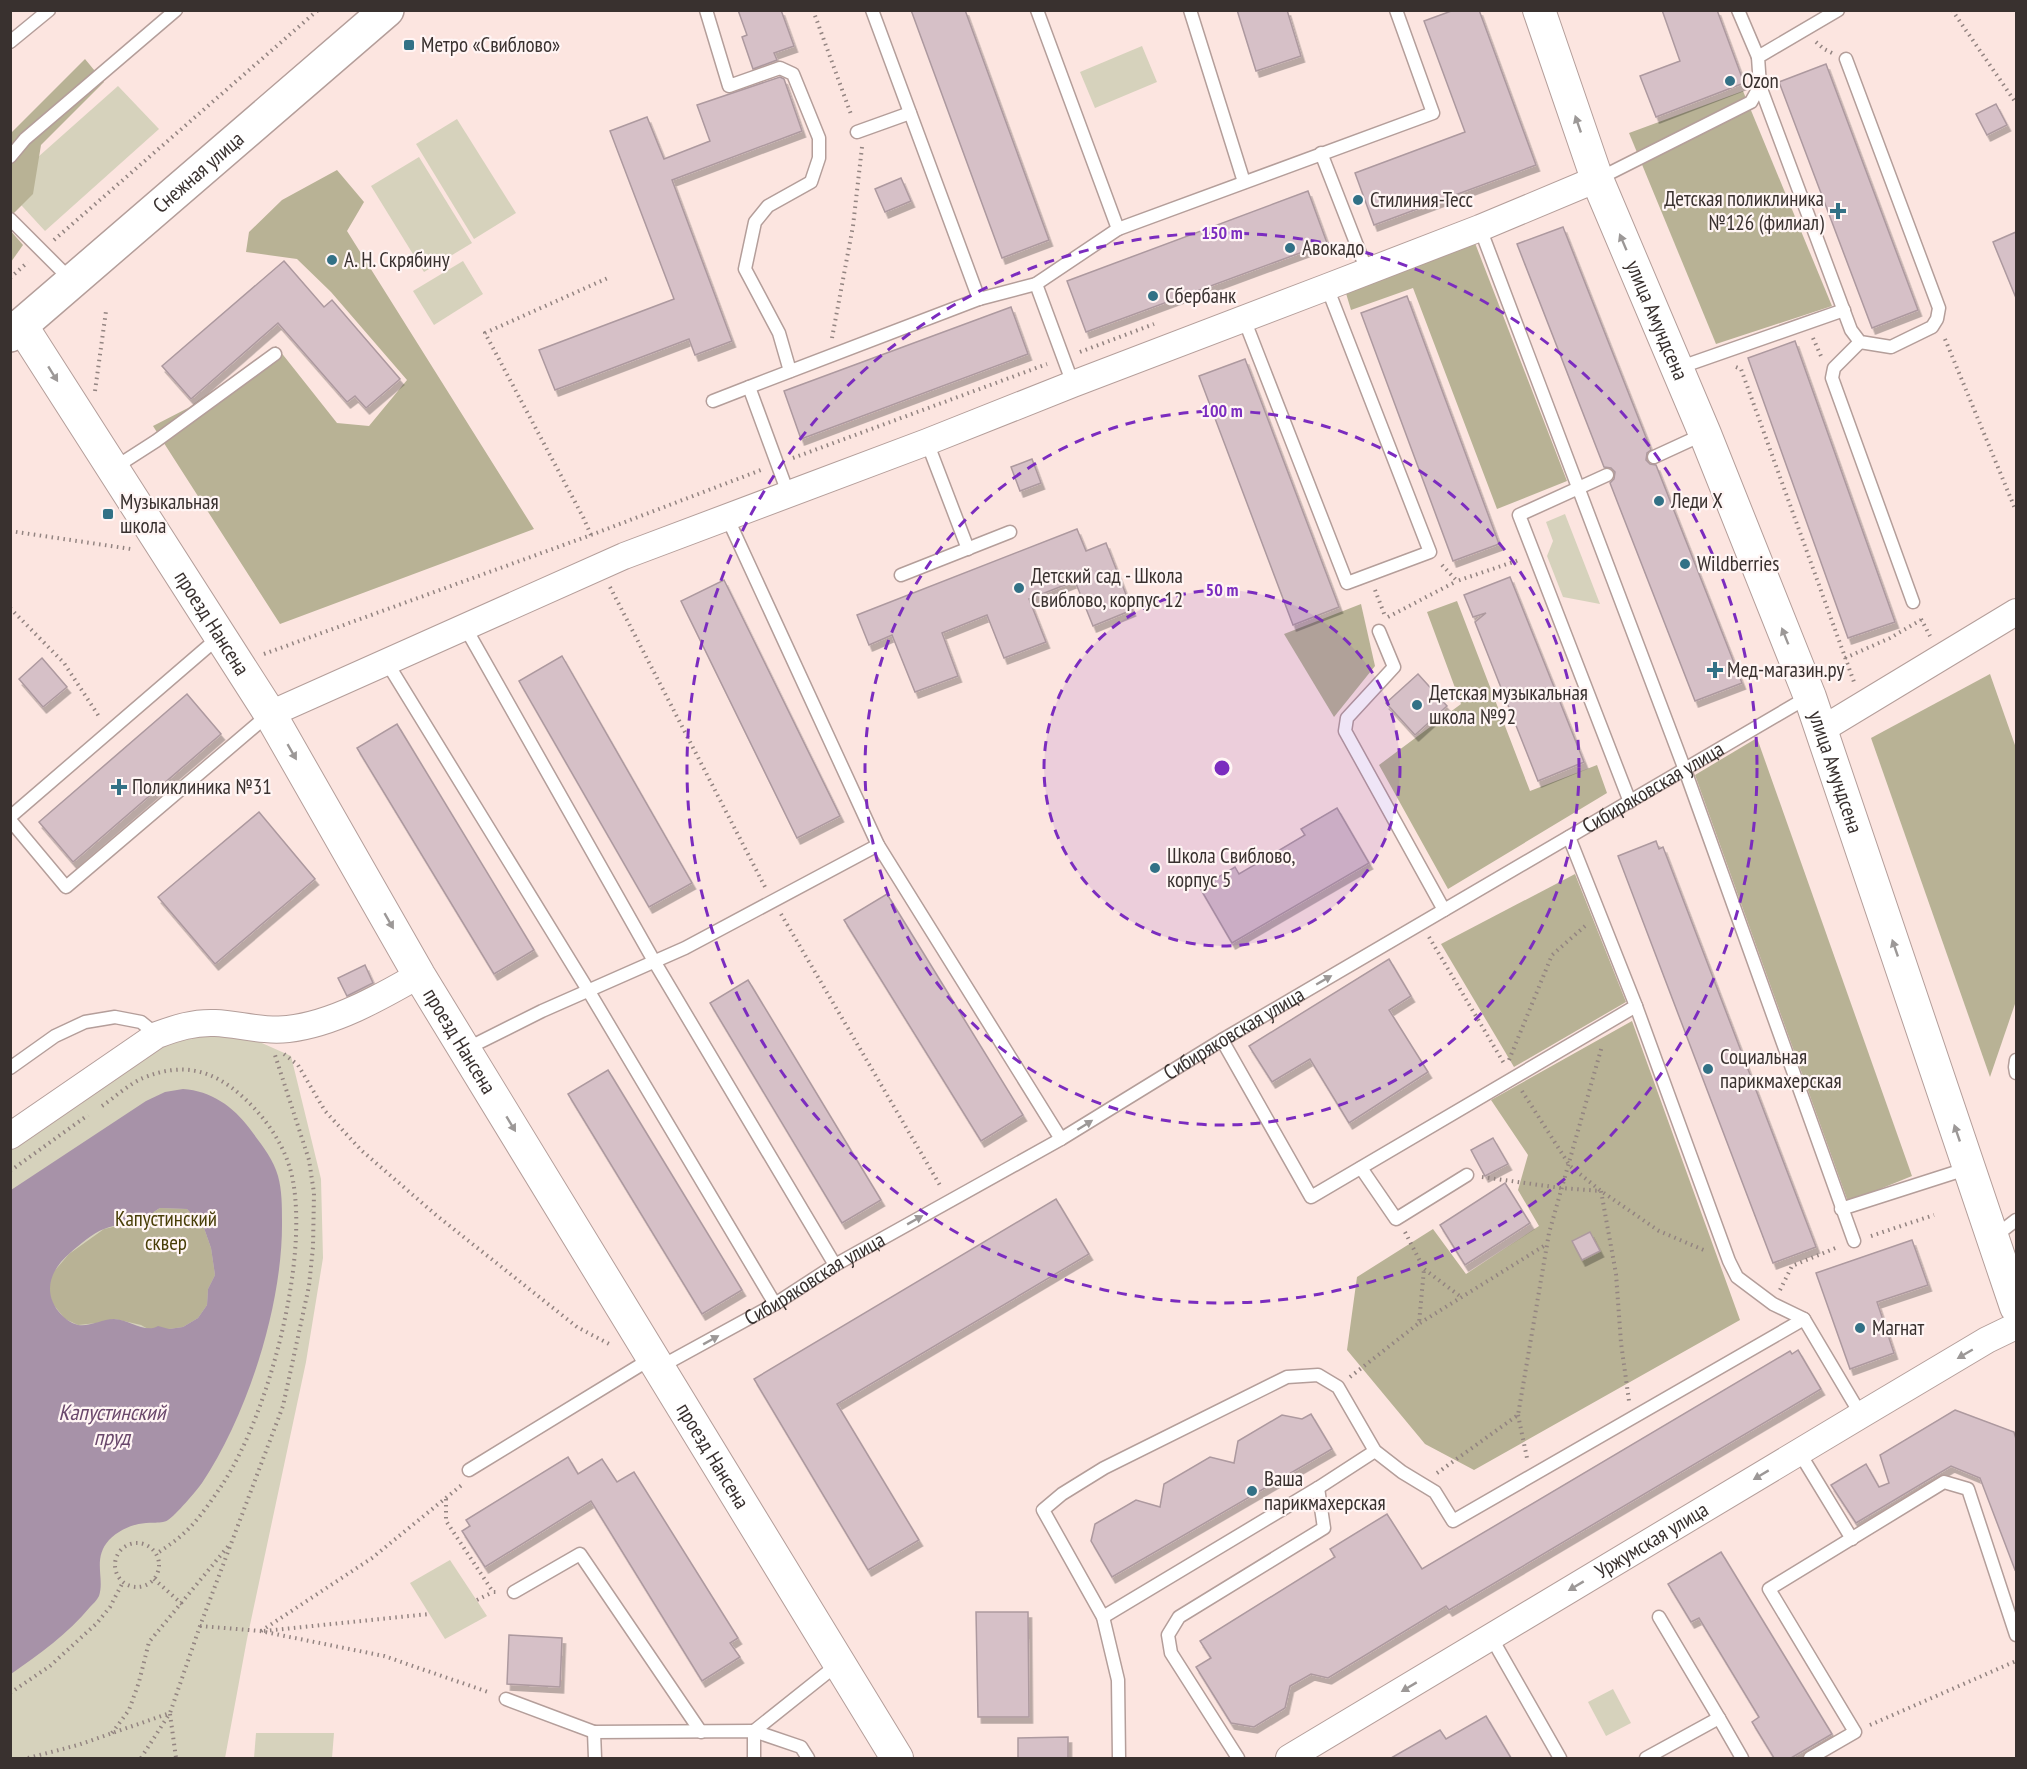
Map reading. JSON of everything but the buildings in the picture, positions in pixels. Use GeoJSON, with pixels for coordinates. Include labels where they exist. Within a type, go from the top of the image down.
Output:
{"type":"FeatureCollection","features":[{"type":"Feature","properties":{"kind":"main road","name":"Снежная улица"},"geometry":{"type":"LineString","coordinates":[[16,330],[387,10]]}},
{"type":"Feature","properties":{"kind":"street","name":"улица Амундсена"},"geometry":{"type":"LineString","coordinates":[[1539,10],[1597,179],[1705,434],[1810,697],[1969,1167],[2005,1229],[2016,1307]]}},
{"type":"Feature","properties":{"kind":"street"},"geometry":{"type":"LineString","coordinates":[[270,714],[599,567],[1480,228],[1597,179]]}},
{"type":"Feature","properties":{"kind":"street","name":"проезд Нансена"},"geometry":{"type":"LineString","coordinates":[[16,330],[113,468],[270,714],[419,975],[652,1363],[897,1758]]}},
{"type":"Feature","properties":{"kind":"street"},"geometry":{"type":"LineString","coordinates":[[1821,730],[2016,612]]}},
{"type":"Feature","properties":{"kind":"street"},"geometry":{"type":"LineString","coordinates":[[10,1136],[157,1035],[184,1025],[213,1023],[262,1035],[287,1030],[323,1021],[375,999],[419,975]]}},
{"type":"Feature","properties":{"kind":"street","name":"Уржумская улица"},"geometry":{"type":"LineString","coordinates":[[1289,1758],[1861,1415],[2016,1326]]}},
{"type":"Feature","properties":{"kind":"lane"},"geometry":{"type":"LineString","coordinates":[[10,42],[49,10]]}},
{"type":"Feature","properties":{"kind":"lane"},"geometry":{"type":"LineString","coordinates":[[10,157],[25,139],[176,10]]}},
{"type":"Feature","properties":{"kind":"lane"},"geometry":{"type":"LineString","coordinates":[[706,10],[729,86],[780,68],[793,74],[819,138],[819,158],[811,183],[768,206],[755,222],[745,269],[779,333],[790,371]]}},
{"type":"Feature","properties":{"kind":"lane"},"geometry":{"type":"LineString","coordinates":[[872,10],[979,299]]}},
{"type":"Feature","properties":{"kind":"lane"},"geometry":{"type":"LineString","coordinates":[[1037,10],[1118,229]]}},
{"type":"Feature","properties":{"kind":"lane"},"geometry":{"type":"LineString","coordinates":[[1190,10],[1244,182]]}},
{"type":"Feature","properties":{"kind":"lane"},"geometry":{"type":"LineString","coordinates":[[713,401],[979,299],[1036,284],[1118,229],[1433,113],[1396,10]]}},
{"type":"Feature","properties":{"kind":"lane"},"geometry":{"type":"LineString","coordinates":[[1738,10],[1758,57],[1760,86],[1851,330],[1860,342],[1891,347],[1932,327],[1937,319],[1939,308],[1846,59]]}},
{"type":"Feature","properties":{"kind":"lane"},"geometry":{"type":"LineString","coordinates":[[1758,57],[1838,10]]}},
{"type":"Feature","properties":{"kind":"lane"},"geometry":{"type":"LineString","coordinates":[[1597,179],[1751,102],[1760,86]]}},
{"type":"Feature","properties":{"kind":"lane"},"geometry":{"type":"LineString","coordinates":[[857,132],[910,113]]}},
{"type":"Feature","properties":{"kind":"lane"},"geometry":{"type":"LineString","coordinates":[[1321,153],[1367,271]]}},
{"type":"Feature","properties":{"kind":"lane"},"geometry":{"type":"LineString","coordinates":[[10,219],[72,281]]}},
{"type":"Feature","properties":{"kind":"lane"},"geometry":{"type":"LineString","coordinates":[[1480,228],[1686,770],[1854,1241]]}},
{"type":"Feature","properties":{"kind":"lane"},"geometry":{"type":"LineString","coordinates":[[1036,284],[1073,384]]}},
{"type":"Feature","properties":{"kind":"lane"},"geometry":{"type":"LineString","coordinates":[[1244,319],[1347,584],[1430,552],[1327,287]]}},
{"type":"Feature","properties":{"kind":"lane"},"geometry":{"type":"LineString","coordinates":[[1677,368],[1844,310]]}},
{"type":"Feature","properties":{"kind":"lane"},"geometry":{"type":"LineString","coordinates":[[1860,342],[1834,368],[1832,378],[1914,602]]}},
{"type":"Feature","properties":{"kind":"lane"},"geometry":{"type":"LineString","coordinates":[[113,468],[156,441],[275,354]]}},
{"type":"Feature","properties":{"kind":"lane"},"geometry":{"type":"LineString","coordinates":[[749,387],[788,493]]}},
{"type":"Feature","properties":{"kind":"lane"},"geometry":{"type":"LineString","coordinates":[[1654,457],[1705,434]]}},
{"type":"Feature","properties":{"kind":"lane"},"geometry":{"type":"LineString","coordinates":[[927,442],[968,549]]}},
{"type":"Feature","properties":{"kind":"lane"},"geometry":{"type":"LineString","coordinates":[[1607,475],[1519,515],[1630,802]]}},
{"type":"Feature","properties":{"kind":"lane"},"geometry":{"type":"LineString","coordinates":[[727,517],[878,845],[1061,1139]]}},
{"type":"Feature","properties":{"kind":"lane"},"geometry":{"type":"LineString","coordinates":[[901,576],[1010,532]]}},
{"type":"Feature","properties":{"kind":"lane"},"geometry":{"type":"LineString","coordinates":[[465,627],[654,961],[835,1265]]}},
{"type":"Feature","properties":{"kind":"lane"},"geometry":{"type":"LineString","coordinates":[[1379,631],[1395,667],[1347,718],[1345,731],[1444,910]]}},
{"type":"Feature","properties":{"kind":"lane"},"geometry":{"type":"LineString","coordinates":[[220,636],[10,818],[66,887],[270,714]]}},
{"type":"Feature","properties":{"kind":"lane"},"geometry":{"type":"LineString","coordinates":[[386,661],[588,990],[775,1304]]}},
{"type":"Feature","properties":{"kind":"lane","name":"Сибиряковская улица"},"geometry":{"type":"LineString","coordinates":[[469,1470],[652,1363],[775,1304],[835,1265],[1061,1139],[1222,1040],[1810,697]]}},
{"type":"Feature","properties":{"kind":"lane"},"geometry":{"type":"LineString","coordinates":[[1569,837],[1636,1006],[1729,1261],[1737,1277],[1773,1304],[1804,1319],[1861,1415]]}},
{"type":"Feature","properties":{"kind":"lane"},"geometry":{"type":"LineString","coordinates":[[465,1050],[542,1011],[685,948],[878,845]]}},
{"type":"Feature","properties":{"kind":"lane"},"geometry":{"type":"LineString","coordinates":[[1222,1040],[1311,1197],[1361,1168],[1510,1072],[1636,1006]]}},
{"type":"Feature","properties":{"kind":"lane"},"geometry":{"type":"LineString","coordinates":[[10,1068],[55,1036],[85,1022],[115,1017],[141,1022],[157,1035]]}},
{"type":"Feature","properties":{"kind":"lane"},"geometry":{"type":"LineString","coordinates":[[2016,1060],[2016,1073]]}},
{"type":"Feature","properties":{"kind":"lane"},"geometry":{"type":"LineString","coordinates":[[1841,1209],[1969,1167]]}},
{"type":"Feature","properties":{"kind":"lane"},"geometry":{"type":"LineString","coordinates":[[1361,1168],[1396,1219],[1467,1174]]}},
{"type":"Feature","properties":{"kind":"lane"},"geometry":{"type":"LineString","coordinates":[[1119,1758],[1118,1680],[1103,1617],[1043,1510],[1062,1494],[1104,1468],[1287,1377],[1318,1375],[1338,1387],[1375,1451],[1402,1472],[1435,1492],[1453,1521],[1804,1319]]}},
{"type":"Feature","properties":{"kind":"lane"},"geometry":{"type":"LineString","coordinates":[[1103,1617],[1318,1488],[1375,1451]]}},
{"type":"Feature","properties":{"kind":"lane"},"geometry":{"type":"LineString","coordinates":[[1799,1452],[1852,1539]]}},
{"type":"Feature","properties":{"kind":"lane"},"geometry":{"type":"LineString","coordinates":[[1810,1758],[1855,1732],[1769,1589],[1944,1482],[1968,1489],[2016,1635]]}},
{"type":"Feature","properties":{"kind":"lane"},"geometry":{"type":"LineString","coordinates":[[1238,1758],[1171,1653],[1168,1635],[1179,1617],[1324,1528],[1318,1488]]}},
{"type":"Feature","properties":{"kind":"lane"},"geometry":{"type":"LineString","coordinates":[[514,1592],[580,1554],[701,1732]]}},
{"type":"Feature","properties":{"kind":"lane"},"geometry":{"type":"LineString","coordinates":[[1659,1617],[1742,1758]]}},
{"type":"Feature","properties":{"kind":"lane"},"geometry":{"type":"LineString","coordinates":[[1491,1637],[1560,1758]]}},
{"type":"Feature","properties":{"kind":"lane"},"geometry":{"type":"LineString","coordinates":[[754,1731],[838,1664]]}},
{"type":"Feature","properties":{"kind":"lane"},"geometry":{"type":"LineString","coordinates":[[506,1699],[594,1732],[754,1731],[801,1747],[808,1758]]}},
{"type":"Feature","properties":{"kind":"lane"},"geometry":{"type":"LineString","coordinates":[[1647,1758],[1719,1718]]}},
{"type":"Feature","properties":{"kind":"lane"},"geometry":{"type":"LineString","coordinates":[[754,1731],[754,1758]]}},
{"type":"Feature","properties":{"kind":"lane"},"geometry":{"type":"LineString","coordinates":[[594,1732],[594,1758]]}},
{"type":"Feature","properties":{"kind":"path"},"geometry":{"type":"LineString","coordinates":[[10,278],[318,10]]}},
{"type":"Feature","properties":{"kind":"path"},"geometry":{"type":"LineString","coordinates":[[813,10],[862,147],[853,226],[828,356]]}},
{"type":"Feature","properties":{"kind":"path"},"geometry":{"type":"LineString","coordinates":[[1952,10],[2016,103]]}},
{"type":"Feature","properties":{"kind":"path"},"geometry":{"type":"LineString","coordinates":[[1804,29],[1824,50],[1846,59]]}},
{"type":"Feature","properties":{"kind":"path"},"geometry":{"type":"LineString","coordinates":[[591,535],[485,333],[610,277]]}},
{"type":"Feature","properties":{"kind":"path"},"geometry":{"type":"LineString","coordinates":[[95,391],[106,311]]}},
{"type":"Feature","properties":{"kind":"path"},"geometry":{"type":"LineString","coordinates":[[1937,319],[2016,511]]}},
{"type":"Feature","properties":{"kind":"path"},"geometry":{"type":"LineString","coordinates":[[1793,328],[1812,336],[1832,378]]}},
{"type":"Feature","properties":{"kind":"path"},"geometry":{"type":"LineString","coordinates":[[1716,355],[1741,369],[1855,684],[1846,688]]}},
{"type":"Feature","properties":{"kind":"path"},"geometry":{"type":"LineString","coordinates":[[263,654],[591,535],[1063,358]]}},
{"type":"Feature","properties":{"kind":"path"},"geometry":{"type":"LineString","coordinates":[[10,531],[136,550]]}},
{"type":"Feature","properties":{"kind":"path"},"geometry":{"type":"LineString","coordinates":[[1430,552],[1457,581]]}},
{"type":"Feature","properties":{"kind":"path"},"geometry":{"type":"LineString","coordinates":[[1379,631],[1385,619],[1457,581],[1534,554]]}},
{"type":"Feature","properties":{"kind":"path"},"geometry":{"type":"LineString","coordinates":[[599,567],[773,901],[946,1195]]}},
{"type":"Feature","properties":{"kind":"path"},"geometry":{"type":"LineString","coordinates":[[1370,575],[1385,619]]}},
{"type":"Feature","properties":{"kind":"path"},"geometry":{"type":"LineString","coordinates":[[1914,602],[1932,640]]}},
{"type":"Feature","properties":{"kind":"path"},"geometry":{"type":"LineString","coordinates":[[10,608],[64,663],[109,731]]}},
{"type":"Feature","properties":{"kind":"path"},"geometry":{"type":"LineString","coordinates":[[1845,658],[1890,638],[1921,620]]}},
{"type":"Feature","properties":{"kind":"path"},"geometry":{"type":"LineString","coordinates":[[1510,1072],[1552,955],[1599,914]]}},
{"type":"Feature","properties":{"kind":"path"},"geometry":{"type":"LineString","coordinates":[[1421,924],[1510,1072],[1568,1162],[1601,1191],[1659,1231],[1729,1261]]}},
{"type":"Feature","properties":{"kind":"path"},"geometry":{"type":"LineString","coordinates":[[1531,1476],[1518,1415],[1547,1244],[1568,1162],[1610,1020]]}},
{"type":"Feature","properties":{"kind":"path"},"geometry":{"type":"LineString","coordinates":[[262,1035],[298,1065],[325,1112],[361,1150],[427,1208],[577,1327],[652,1363]]}},
{"type":"Feature","properties":{"kind":"path"},"geometry":{"type":"LineString","coordinates":[[141,1758],[170,1713],[200,1626],[283,1406],[309,1286],[313,1247],[314,1193],[309,1160],[262,1035]]}},
{"type":"Feature","properties":{"kind":"path"},"geometry":{"type":"LineString","coordinates":[[99,1108],[141,1079],[169,1070],[196,1070],[217,1077],[234,1089],[258,1112],[278,1140],[293,1181],[295,1241],[288,1302],[277,1352],[255,1419],[224,1481],[203,1510],[182,1535],[156,1554]]}},
{"type":"Feature","properties":{"kind":"path"},"geometry":{"type":"LineString","coordinates":[[10,1171],[90,1113]]}},
{"type":"Feature","properties":{"kind":"path"},"geometry":{"type":"LineString","coordinates":[[1467,1174],[1561,1188],[1601,1191]]}},
{"type":"Feature","properties":{"kind":"path"},"geometry":{"type":"LineString","coordinates":[[1601,1191],[1616,1274],[1621,1343],[1631,1418]]}},
{"type":"Feature","properties":{"kind":"path"},"geometry":{"type":"LineString","coordinates":[[1408,1236],[1424,1269],[1461,1297]]}},
{"type":"Feature","properties":{"kind":"path"},"geometry":{"type":"LineString","coordinates":[[1338,1387],[1419,1323],[1547,1244]]}},
{"type":"Feature","properties":{"kind":"path"},"geometry":{"type":"LineString","coordinates":[[1419,1323],[1424,1269]]}},
{"type":"Feature","properties":{"kind":"path"},"geometry":{"type":"LineString","coordinates":[[1422,1484],[1518,1415]]}},
{"type":"Feature","properties":{"kind":"path"},"geometry":{"type":"LineString","coordinates":[[260,1631],[372,1558],[464,1484]]}},
{"type":"Feature","properties":{"kind":"path"},"geometry":{"type":"LineString","coordinates":[[446,1498],[446,1521],[493,1592]]}},
{"type":"Feature","properties":{"kind":"path"},"geometry":{"type":"LineString","coordinates":[[111,1733],[129,1710],[149,1642],[234,1539]]}},
{"type":"Feature","properties":{"kind":"path"},"geometry":{"type":"LineString","coordinates":[[143,1543],[151,1547],[156,1554],[159,1562],[158,1571],[148,1584],[140,1587],[131,1586],[123,1582],[118,1575],[115,1568],[116,1559],[126,1545],[143,1543]]}},
{"type":"Feature","properties":{"kind":"path"},"geometry":{"type":"LineString","coordinates":[[154,1579],[182,1604]]}},
{"type":"Feature","properties":{"kind":"path"},"geometry":{"type":"LineString","coordinates":[[10,1693],[50,1666],[97,1623],[110,1607],[123,1582]]}},
{"type":"Feature","properties":{"kind":"path"},"geometry":{"type":"LineString","coordinates":[[477,1600],[493,1592],[514,1592]]}},
{"type":"Feature","properties":{"kind":"path"},"geometry":{"type":"LineString","coordinates":[[260,1631],[429,1614]]}},
{"type":"Feature","properties":{"kind":"path"},"geometry":{"type":"LineString","coordinates":[[200,1626],[260,1631],[384,1656],[506,1699]]}},
{"type":"Feature","properties":{"kind":"path"},"geometry":{"type":"LineString","coordinates":[[1855,1732],[2016,1661]]}},
{"type":"Feature","properties":{"kind":"path"},"geometry":{"type":"LineString","coordinates":[[28,1758],[78,1745],[170,1713]]}},
{"type":"Feature","properties":{"kind":"path"},"geometry":{"type":"LineString","coordinates":[[170,1713],[176,1758]]}},
{"type":"Feature","properties":{"kind":"green space"},"geometry":{"type":"Polygon","coordinates":[[[1142,46],[1157,82],[1095,108],[1080,72],[1142,46]]]}},
{"type":"Feature","properties":{"kind":"green space"},"geometry":{"type":"Polygon","coordinates":[[[85,59],[104,82],[41,145],[33,194],[11,216],[11,133],[85,59]]]}},
{"type":"Feature","properties":{"kind":"green space"},"geometry":{"type":"Polygon","coordinates":[[[118,86],[159,129],[45,231],[11,194],[11,181],[118,86]]]}},
{"type":"Feature","properties":{"kind":"green space"},"geometry":{"type":"Polygon","coordinates":[[[1743,91],[1832,306],[1716,344],[1629,133],[1743,91]]]}},
{"type":"Feature","properties":{"kind":"green space"},"geometry":{"type":"Polygon","coordinates":[[[457,119],[516,213],[474,239],[416,144],[457,119]]]}},
{"type":"Feature","properties":{"kind":"green space"},"geometry":{"type":"Polygon","coordinates":[[[419,157],[472,243],[424,272],[371,186],[419,157]]]}},
{"type":"Feature","properties":{"kind":"green space"},"geometry":{"type":"Polygon","coordinates":[[[337,170],[364,202],[347,231],[534,529],[280,624],[153,426],[188,408],[276,346],[337,423],[369,426],[407,380],[331,292],[297,259],[246,252],[249,232],[282,200],[337,170]]]}},
{"type":"Feature","properties":{"kind":"green space"},"geometry":{"type":"Polygon","coordinates":[[[10,230],[23,245],[11,262],[10,262],[10,230]]]}},
{"type":"Feature","properties":{"kind":"green space"},"geometry":{"type":"Polygon","coordinates":[[[1475,243],[1567,481],[1497,509],[1413,288],[1351,310],[1345,290],[1475,243]]]}},
{"type":"Feature","properties":{"kind":"green space"},"geometry":{"type":"Polygon","coordinates":[[[463,261],[483,294],[434,325],[413,291],[463,261]]]}},
{"type":"Feature","properties":{"kind":"green space"},"geometry":{"type":"Polygon","coordinates":[[[1565,514],[1600,604],[1563,597],[1547,556],[1553,541],[1546,522],[1565,514]]]}},
{"type":"Feature","properties":{"kind":"green space"},"geometry":{"type":"Polygon","coordinates":[[[1457,601],[1530,791],[1597,765],[1607,793],[1448,889],[1379,765],[1461,704],[1427,612],[1457,601]]]}},
{"type":"Feature","properties":{"kind":"green space"},"geometry":{"type":"Polygon","coordinates":[[[1361,604],[1375,666],[1334,717],[1284,634],[1361,604]]]}},
{"type":"Feature","properties":{"kind":"green space"},"geometry":{"type":"Polygon","coordinates":[[[1990,674],[2016,748],[2016,1001],[1990,1077],[1871,738],[1990,674]]]}},
{"type":"Feature","properties":{"kind":"green space"},"geometry":{"type":"Polygon","coordinates":[[[1757,738],[1912,1176],[1848,1202],[1695,775],[1757,738]]]}},
{"type":"Feature","properties":{"kind":"green space"},"geometry":{"type":"Polygon","coordinates":[[[1575,874],[1626,1002],[1514,1067],[1441,944],[1575,874]]]}},
{"type":"Feature","properties":{"kind":"green space"},"geometry":{"type":"Polygon","coordinates":[[[1632,1021],[1740,1320],[1474,1470],[1425,1444],[1347,1350],[1357,1277],[1433,1229],[1466,1274],[1539,1226],[1518,1190],[1528,1155],[1491,1100],[1632,1021]]]}},
{"type":"Feature","properties":{"kind":"green space","name":"Капустинский сквер"},"geometry":{"type":"Polygon","coordinates":[[[193,1032],[253,1039],[291,1056],[321,1179],[323,1258],[306,1362],[247,1639],[225,1758],[11,1758],[10,1142],[160,1042],[193,1032]]]}},
{"type":"Feature","properties":{"kind":"green space"},"geometry":{"type":"Polygon","coordinates":[[[160,1208],[187,1209],[204,1228],[211,1248],[215,1275],[208,1289],[207,1305],[198,1318],[183,1327],[169,1329],[148,1329],[115,1319],[78,1325],[65,1319],[53,1304],[49,1292],[51,1275],[69,1254],[104,1229],[140,1221],[160,1208]]]}},
{"type":"Feature","properties":{"kind":"green space"},"geometry":{"type":"Polygon","coordinates":[[[450,1560],[487,1616],[445,1639],[410,1583],[450,1560]]]}},
{"type":"Feature","properties":{"kind":"green space"},"geometry":{"type":"Polygon","coordinates":[[[1613,1689],[1631,1723],[1606,1736],[1588,1702],[1613,1689]]]}},
{"type":"Feature","properties":{"kind":"green space"},"geometry":{"type":"Polygon","coordinates":[[[256,1733],[334,1733],[332,1758],[254,1758],[256,1733]]]}},
{"type":"Feature","properties":{"kind":"water","name":"Капустинский пруд"},"geometry":{"type":"Polygon","coordinates":[[[193,1090],[221,1101],[236,1113],[262,1146],[278,1176],[282,1204],[281,1253],[269,1322],[260,1357],[234,1425],[202,1483],[168,1520],[131,1526],[121,1530],[109,1540],[101,1554],[100,1589],[97,1599],[63,1635],[11,1674],[11,1190],[146,1101],[165,1092],[193,1090]],[[160,1208],[140,1221],[113,1226],[100,1231],[82,1243],[63,1259],[51,1281],[51,1296],[59,1312],[67,1320],[78,1325],[114,1319],[142,1327],[158,1326],[169,1329],[183,1327],[198,1318],[207,1305],[208,1289],[215,1275],[211,1248],[204,1228],[187,1209],[160,1208]]]}},
{"type":"Feature","properties":{"kind":"place","name":"Метро «Свиблово»"},"geometry":{"type":"Point","coordinates":[409,45]}},
{"type":"Feature","properties":{"kind":"place","name":"Ozon"},"geometry":{"type":"Point","coordinates":[1730,81]}},
{"type":"Feature","properties":{"kind":"place","name":"Стилиния-Тесс"},"geometry":{"type":"Point","coordinates":[1358,200]}},
{"type":"Feature","properties":{"kind":"place","name":"Детская поликлиника №126 (филиал)"},"geometry":{"type":"Point","coordinates":[1838,211]}},
{"type":"Feature","properties":{"kind":"place","name":"Авокадо"},"geometry":{"type":"Point","coordinates":[1290,248]}},
{"type":"Feature","properties":{"kind":"place","name":"А. Н. Скрябину"},"geometry":{"type":"Point","coordinates":[332,260]}},
{"type":"Feature","properties":{"kind":"place","name":"Сбербанк"},"geometry":{"type":"Point","coordinates":[1153,296]}},
{"type":"Feature","properties":{"kind":"place","name":"Леди Х"},"geometry":{"type":"Point","coordinates":[1659,501]}},
{"type":"Feature","properties":{"kind":"place","name":"Музыкальная школа"},"geometry":{"type":"Point","coordinates":[108,514]}},
{"type":"Feature","properties":{"kind":"place","name":"Wildberries"},"geometry":{"type":"Point","coordinates":[1685,564]}},
{"type":"Feature","properties":{"kind":"place","name":"Детский сад - Школа Свиблово, корпус 12"},"geometry":{"type":"Point","coordinates":[1019,588]}},
{"type":"Feature","properties":{"kind":"place","name":"Мед-магазин.ру"},"geometry":{"type":"Point","coordinates":[1715,670]}},
{"type":"Feature","properties":{"kind":"place","name":"Детская музыкальная школа №92"},"geometry":{"type":"Point","coordinates":[1417,705]}},
{"type":"Feature","properties":{"kind":"place","name":"Поликлиника №31"},"geometry":{"type":"Point","coordinates":[119,787]}},
{"type":"Feature","properties":{"kind":"place","name":"Школа Свиблово, корпус 5"},"geometry":{"type":"Point","coordinates":[1155,868]}},
{"type":"Feature","properties":{"kind":"place","name":"Социальная парикмахерская"},"geometry":{"type":"Point","coordinates":[1708,1069]}},
{"type":"Feature","properties":{"kind":"place","name":"Магнат"},"geometry":{"type":"Point","coordinates":[1860,1328]}},
{"type":"Feature","properties":{"kind":"place","name":"Ваша парикмахерская"},"geometry":{"type":"Point","coordinates":[1252,1491]}}]}
